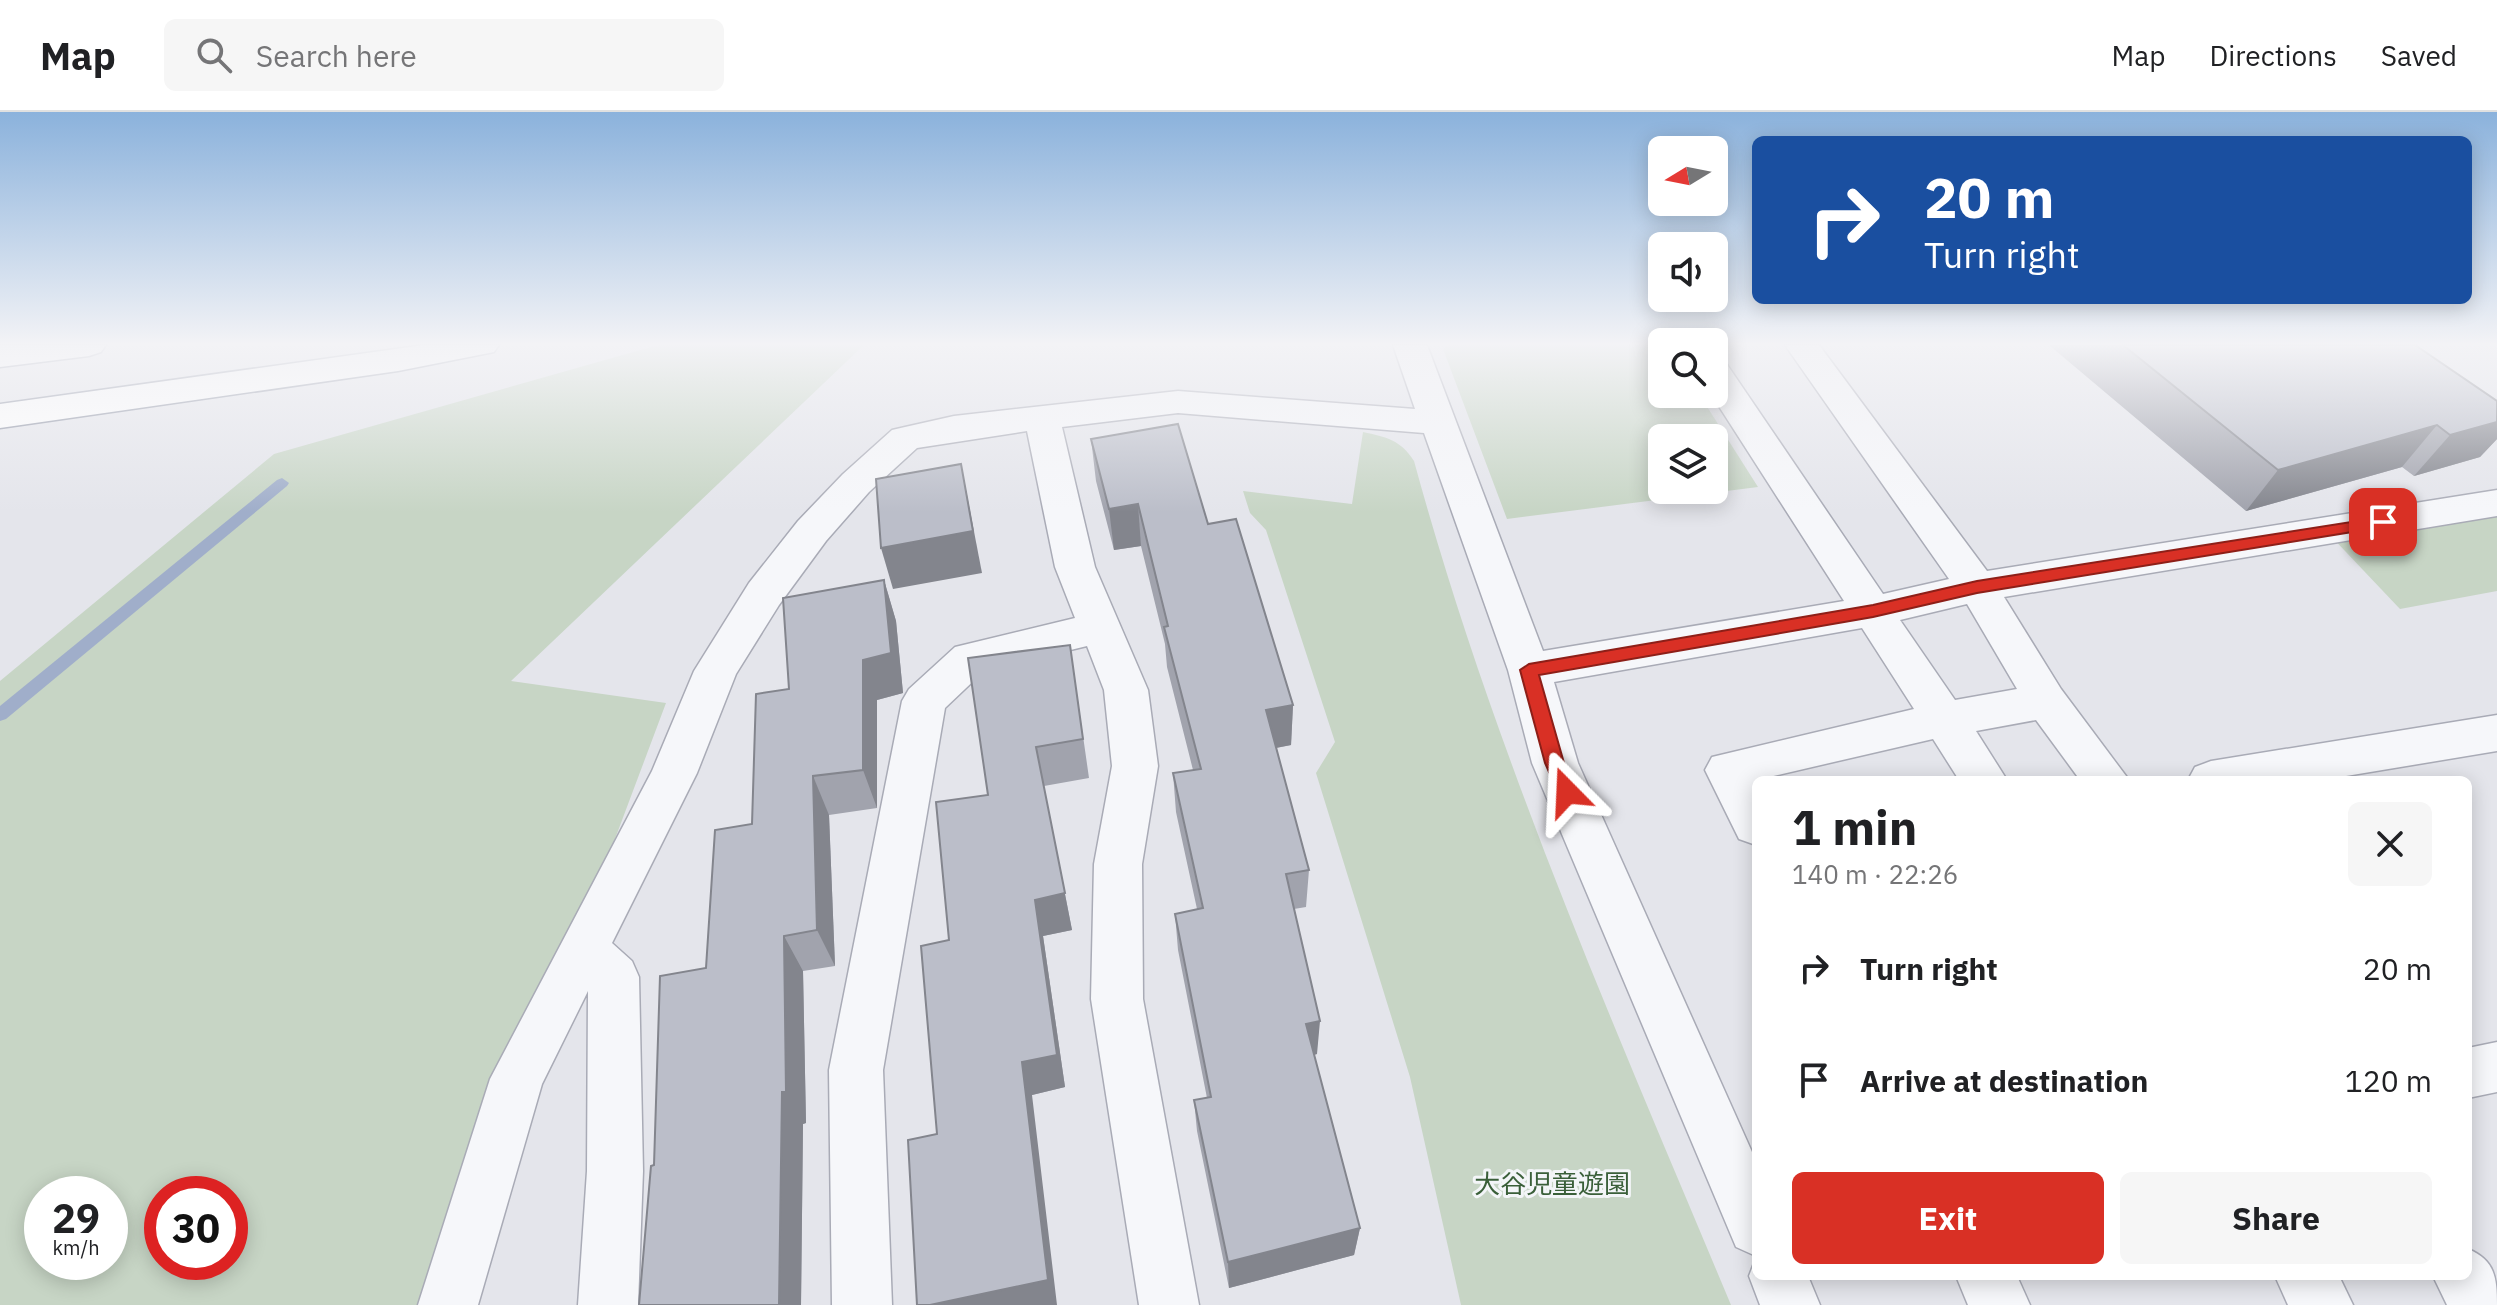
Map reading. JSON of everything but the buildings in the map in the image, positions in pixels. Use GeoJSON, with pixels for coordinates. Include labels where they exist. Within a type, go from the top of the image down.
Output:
{"type":"FeatureCollection","features":[{"type":"Feature","properties":{"kind":"highway"},"geometry":{"type":"LineString","coordinates":[[0,416],[108,401]]}},
{"type":"Feature","properties":{"kind":"street"},"geometry":{"type":"LineString","coordinates":[[1428,401],[1529,670],[1555,763],[1752,1218]]}},
{"type":"Feature","properties":{"kind":"street"},"geometry":{"type":"LineString","coordinates":[[1734,401],[1981,776]]}},
{"type":"Feature","properties":{"kind":"street"},"geometry":{"type":"LineString","coordinates":[[1842,401],[1977,587],[2046,701],[2103,776]]}},
{"type":"Feature","properties":{"kind":"street"},"geometry":{"type":"LineString","coordinates":[[448,1305],[517,1079],[674,773],[716,671],[764,594],[812,531],[856,483],[905,439],[954,428],[1178,402],[1435,422]]}},
{"type":"Feature","properties":{"kind":"street"},"geometry":{"type":"LineString","coordinates":[[1042,418],[1075,567],[1126,690],[1135,766],[1118,864],[1117,999],[1169,1305]]}},
{"type":"Feature","properties":{"kind":"street"},"geometry":{"type":"LineString","coordinates":[[1529,670],[1873,611],[1977,587],[2497,503]]}},
{"type":"Feature","properties":{"kind":"street"},"geometry":{"type":"LineString","coordinates":[[862,1305],[856,1070],[924,701],[970,658],[1101,627]]}},
{"type":"Feature","properties":{"kind":"street"},"geometry":{"type":"LineString","coordinates":[[1752,817],[1728,770],[1944,719],[2046,701]]}},
{"type":"Feature","properties":{"kind":"street"},"geometry":{"type":"LineString","coordinates":[[2235,776],[2497,733]]}},
{"type":"Feature","properties":{"kind":"street"},"geometry":{"type":"LineString","coordinates":[[584,950],[614,977],[615,1171],[608,1305]]}},
{"type":"Feature","properties":{"kind":"street"},"geometry":{"type":"LineString","coordinates":[[2472,1072],[2497,1067]]}},
{"type":"Feature","properties":{"kind":"street"},"geometry":{"type":"LineString","coordinates":[[1780,1280],[1790,1305]]}},
{"type":"Feature","properties":{"kind":"street"},"geometry":{"type":"LineString","coordinates":[[1987,1280],[2000,1305]]}},
{"type":"Feature","properties":{"kind":"street"},"geometry":{"type":"LineString","coordinates":[[2307,1280],[2323,1305]]}},
{"type":"Feature","properties":{"kind":"street"},"geometry":{"type":"LineString","coordinates":[[2465,1280],[2483,1305]]}},
{"type":"Feature","properties":{"kind":"green space"},"geometry":{"type":"Polygon","coordinates":[[[462,401],[806,401],[511,681],[666,703],[440,1305],[0,1305],[0,681],[274,454],[462,401]]]}},
{"type":"Feature","properties":{"kind":"green space"},"geometry":{"type":"Polygon","coordinates":[[[1462,401],[1648,401],[1648,408],[1708,408],[1718,424],[1648,424],[1648,501],[1507,519],[1462,401]]]}},
{"type":"Feature","properties":{"kind":"green space","name":"大谷児童遊園"},"geometry":{"type":"Polygon","coordinates":[[[1363,432],[1392,440],[1404,448],[1414,461],[1446,569],[1518,782],[1601,993],[1731,1305],[1461,1305],[1410,1077],[1316,773],[1335,742],[1266,530],[1250,513],[1243,491],[1352,504],[1363,432]]]}},
{"type":"Feature","properties":{"kind":"green space"},"geometry":{"type":"Polygon","coordinates":[[[1728,440],[1758,487],[1728,491],[1728,440]]]}},
{"type":"Feature","properties":{"kind":"green space"},"geometry":{"type":"Polygon","coordinates":[[[2497,503],[2497,591],[2400,609],[2327,532],[2497,503]]]}},
{"type":"Feature","properties":{"kind":"waterway"},"geometry":{"type":"LineString","coordinates":[[0,715],[282,483]]}},
{"type":"Feature","properties":{"kind":"route"},"geometry":{"type":"LineString","coordinates":[[1567,792],[1555,763],[1529,670],[1873,611],[1977,587],[2383,522]]}}]}
